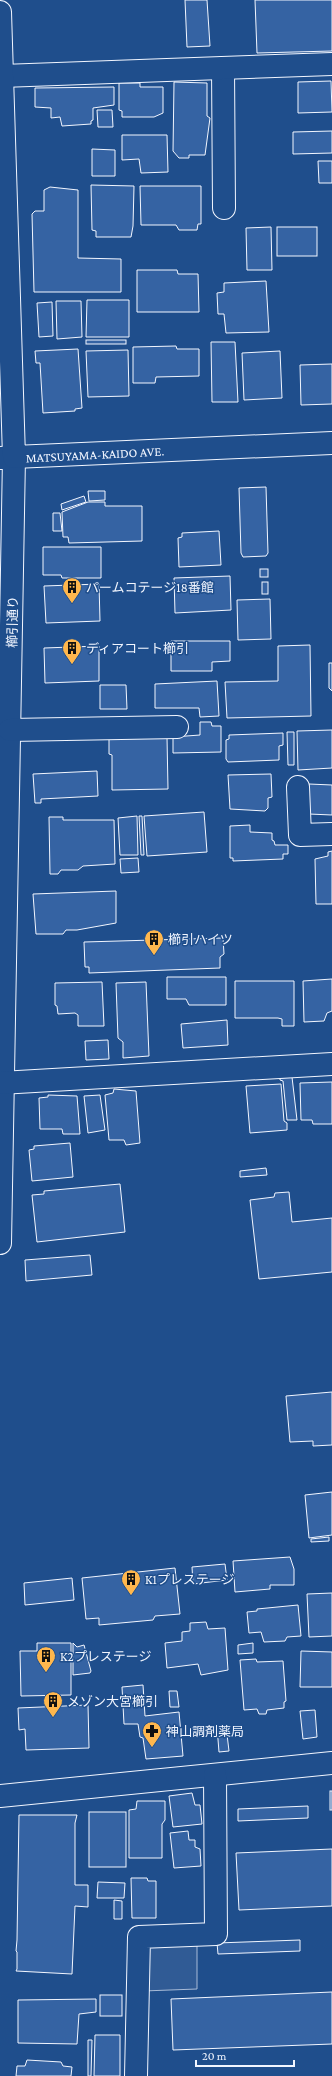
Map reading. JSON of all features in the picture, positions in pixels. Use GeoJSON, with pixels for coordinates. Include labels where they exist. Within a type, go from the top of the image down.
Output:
{"type":"FeatureCollection","features":[{"type":"Feature","properties":{"kind":"street","name":"MATSUYAMA-KAIDO AVE."},"geometry":{"type":"LineString","coordinates":[[0,12],[7,458],[332,443]]}},
{"type":"Feature","properties":{"kind":"street"},"geometry":{"type":"LineString","coordinates":[[2,76],[332,64]]}},
{"type":"Feature","properties":{"kind":"street"},"geometry":{"type":"LineString","coordinates":[[223,68],[224,208]]}},
{"type":"Feature","properties":{"kind":"street","name":"櫛引通り"},"geometry":{"type":"LineString","coordinates":[[0,1243],[10,730],[5,702],[7,458]]}},
{"type":"Feature","properties":{"kind":"street"},"geometry":{"type":"LineString","coordinates":[[10,730],[177,727]]}},
{"type":"Feature","properties":{"kind":"street"},"geometry":{"type":"LineString","coordinates":[[298,787],[300,835],[332,834]]}},
{"type":"Feature","properties":{"kind":"street"},"geometry":{"type":"LineString","coordinates":[[2,1082],[332,1064]]}},
{"type":"Feature","properties":{"kind":"street"},"geometry":{"type":"LineString","coordinates":[[0,1796],[332,1763]]}},
{"type":"Feature","properties":{"kind":"street"},"geometry":{"type":"LineString","coordinates":[[136,2076],[139,1937],[216,1934],[215,1775]]}},
{"type":"Feature","properties":{"kind":"shaded area"},"geometry":{"type":"Polygon","coordinates":[[[197,1942],[197,1989],[143,1991],[144,1944],[197,1942]]]}},
{"type":"Feature","properties":{"kind":"building"},"geometry":{"type":"Polygon","coordinates":[[[185,0],[207,0],[210,46],[187,47],[185,0]]]}},
{"type":"Feature","properties":{"kind":"building"},"geometry":{"type":"Polygon","coordinates":[[[255,0],[332,0],[332,51],[257,53],[255,0]]]}},
{"type":"Feature","properties":{"kind":"building"},"geometry":{"type":"Polygon","coordinates":[[[331,81],[332,112],[298,113],[298,82],[331,81]]]}},
{"type":"Feature","properties":{"kind":"building"},"geometry":{"type":"Polygon","coordinates":[[[174,82],[207,83],[207,116],[210,118],[205,155],[189,155],[189,158],[179,158],[173,151],[174,82]]]}},
{"type":"Feature","properties":{"kind":"building"},"geometry":{"type":"Polygon","coordinates":[[[119,83],[140,83],[140,87],[163,87],[163,113],[154,117],[122,117],[122,111],[119,110],[119,83]]]}},
{"type":"Feature","properties":{"kind":"building"},"geometry":{"type":"Polygon","coordinates":[[[114,87],[114,105],[93,108],[93,120],[91,121],[91,124],[62,126],[60,117],[51,118],[51,108],[35,107],[35,88],[114,87]]]}},
{"type":"Feature","properties":{"kind":"building"},"geometry":{"type":"Polygon","coordinates":[[[97,110],[112,110],[113,127],[98,127],[97,110]]]}},
{"type":"Feature","properties":{"kind":"building"},"geometry":{"type":"Polygon","coordinates":[[[332,131],[332,153],[293,154],[293,132],[332,131]]]}},
{"type":"Feature","properties":{"kind":"building"},"geometry":{"type":"Polygon","coordinates":[[[122,135],[167,135],[168,172],[141,173],[139,159],[122,160],[122,135]]]}},
{"type":"Feature","properties":{"kind":"building"},"geometry":{"type":"Polygon","coordinates":[[[92,149],[115,150],[115,176],[92,176],[92,149]]]}},
{"type":"Feature","properties":{"kind":"building"},"geometry":{"type":"Polygon","coordinates":[[[318,161],[332,161],[332,183],[319,183],[318,161]]]}},
{"type":"Feature","properties":{"kind":"building"},"geometry":{"type":"Polygon","coordinates":[[[91,185],[134,186],[133,226],[131,237],[96,237],[96,231],[92,230],[91,185]]]}},
{"type":"Feature","properties":{"kind":"building"},"geometry":{"type":"Polygon","coordinates":[[[140,186],[201,186],[201,224],[198,224],[197,230],[179,230],[176,225],[141,225],[140,186]]]}},
{"type":"Feature","properties":{"kind":"building"},"geometry":{"type":"Polygon","coordinates":[[[50,187],[78,190],[78,258],[121,259],[121,292],[34,292],[32,214],[35,211],[44,211],[44,190],[50,187]]]}},
{"type":"Feature","properties":{"kind":"building"},"geometry":{"type":"Polygon","coordinates":[[[271,227],[272,270],[247,270],[246,228],[271,227]]]}},
{"type":"Feature","properties":{"kind":"building"},"geometry":{"type":"Polygon","coordinates":[[[277,227],[317,227],[317,256],[277,256],[277,227]]]}},
{"type":"Feature","properties":{"kind":"building"},"geometry":{"type":"Polygon","coordinates":[[[137,270],[177,270],[178,274],[198,274],[199,312],[137,312],[137,270]]]}},
{"type":"Feature","properties":{"kind":"building"},"geometry":{"type":"Polygon","coordinates":[[[266,281],[269,332],[226,333],[224,314],[218,314],[217,293],[224,292],[224,283],[266,281]]]}},
{"type":"Feature","properties":{"kind":"building"},"geometry":{"type":"Polygon","coordinates":[[[87,300],[129,300],[129,337],[86,337],[87,300]]]}},
{"type":"Feature","properties":{"kind":"building"},"geometry":{"type":"Polygon","coordinates":[[[56,301],[81,301],[82,337],[57,339],[56,301]]]}},
{"type":"Feature","properties":{"kind":"building"},"geometry":{"type":"Polygon","coordinates":[[[52,302],[53,336],[39,337],[37,303],[52,302]]]}},
{"type":"Feature","properties":{"kind":"building"},"geometry":{"type":"Polygon","coordinates":[[[86,340],[126,340],[126,344],[86,344],[86,340]]]}},
{"type":"Feature","properties":{"kind":"building"},"geometry":{"type":"Polygon","coordinates":[[[211,342],[235,342],[238,402],[212,402],[211,342]]]}},
{"type":"Feature","properties":{"kind":"building"},"geometry":{"type":"Polygon","coordinates":[[[176,346],[177,349],[199,349],[199,376],[156,377],[155,383],[133,383],[133,347],[176,346]]]}},
{"type":"Feature","properties":{"kind":"building"},"geometry":{"type":"Polygon","coordinates":[[[78,349],[82,408],[75,409],[75,411],[43,413],[40,363],[36,363],[35,351],[78,349]]]}},
{"type":"Feature","properties":{"kind":"building"},"geometry":{"type":"Polygon","coordinates":[[[128,350],[129,396],[88,397],[86,351],[128,350]]]}},
{"type":"Feature","properties":{"kind":"building"},"geometry":{"type":"Polygon","coordinates":[[[280,351],[282,398],[244,400],[242,353],[280,351]]]}},
{"type":"Feature","properties":{"kind":"building"},"geometry":{"type":"Polygon","coordinates":[[[332,364],[332,404],[301,405],[300,365],[332,364]]]}},
{"type":"Feature","properties":{"kind":"building"},"geometry":{"type":"Polygon","coordinates":[[[266,487],[268,553],[266,556],[243,557],[241,553],[239,488],[266,487]]]}},
{"type":"Feature","properties":{"kind":"building"},"geometry":{"type":"Polygon","coordinates":[[[88,491],[105,491],[105,500],[89,501],[88,491]]]}},
{"type":"Feature","properties":{"kind":"building"},"geometry":{"type":"Polygon","coordinates":[[[84,496],[86,502],[62,510],[61,504],[84,496]]]}},
{"type":"Feature","properties":{"kind":"building"},"geometry":{"type":"Polygon","coordinates":[[[88,502],[105,502],[105,506],[142,506],[142,541],[69,543],[68,537],[63,537],[62,512],[88,502]]]}},
{"type":"Feature","properties":{"kind":"building"},"geometry":{"type":"Polygon","coordinates":[[[53,513],[60,513],[62,531],[53,531],[53,513]]]}},
{"type":"Feature","properties":{"kind":"building"},"geometry":{"type":"Polygon","coordinates":[[[219,531],[221,565],[179,567],[178,538],[182,537],[182,533],[219,531]]]}},
{"type":"Feature","properties":{"kind":"building"},"geometry":{"type":"Polygon","coordinates":[[[43,547],[101,547],[101,578],[62,578],[61,575],[43,575],[43,547]]]}},
{"type":"Feature","properties":{"kind":"building"},"geometry":{"type":"Polygon","coordinates":[[[260,569],[268,569],[268,577],[260,577],[260,569]]]}},
{"type":"Feature","properties":{"kind":"building"},"geometry":{"type":"Polygon","coordinates":[[[230,576],[231,610],[175,613],[174,578],[230,576]]]}},
{"type":"Feature","properties":{"kind":"building"},"geometry":{"type":"Polygon","coordinates":[[[262,582],[268,582],[268,594],[262,594],[262,582]]]}},
{"type":"Feature","properties":{"kind":"building","name":"パームコテージ18番館"},"geometry":{"type":"Polygon","coordinates":[[[99,584],[100,621],[46,623],[44,586],[99,584]]]}},
{"type":"Feature","properties":{"kind":"building"},"geometry":{"type":"Polygon","coordinates":[[[270,599],[271,639],[238,640],[237,600],[270,599]]]}},
{"type":"Feature","properties":{"kind":"building"},"geometry":{"type":"Polygon","coordinates":[[[171,641],[230,641],[230,661],[212,662],[212,671],[171,671],[171,641]]]}},
{"type":"Feature","properties":{"kind":"building"},"geometry":{"type":"Polygon","coordinates":[[[310,645],[311,716],[227,718],[225,682],[278,681],[278,646],[310,645]]]}},
{"type":"Feature","properties":{"kind":"building","name":"ディアコート櫛引"},"geometry":{"type":"Polygon","coordinates":[[[99,646],[99,681],[45,683],[44,648],[99,646]]]}},
{"type":"Feature","properties":{"kind":"building"},"geometry":{"type":"Polygon","coordinates":[[[329,663],[332,663],[332,691],[329,688],[329,663]]]}},
{"type":"Feature","properties":{"kind":"building"},"geometry":{"type":"Polygon","coordinates":[[[217,681],[219,716],[200,717],[199,708],[155,708],[155,684],[217,681]]]}},
{"type":"Feature","properties":{"kind":"building"},"geometry":{"type":"Polygon","coordinates":[[[100,685],[126,685],[127,709],[100,709],[100,685]]]}},
{"type":"Feature","properties":{"kind":"building"},"geometry":{"type":"Polygon","coordinates":[[[200,722],[211,722],[212,726],[221,726],[221,752],[173,753],[173,737],[200,735],[200,722]]]}},
{"type":"Feature","properties":{"kind":"building"},"geometry":{"type":"Polygon","coordinates":[[[332,730],[332,768],[298,770],[297,731],[332,730]]]}},
{"type":"Feature","properties":{"kind":"building"},"geometry":{"type":"Polygon","coordinates":[[[287,732],[294,732],[294,765],[288,765],[287,732]]]}},
{"type":"Feature","properties":{"kind":"building"},"geometry":{"type":"Polygon","coordinates":[[[283,733],[283,745],[279,746],[279,760],[228,762],[226,759],[226,740],[229,739],[229,735],[283,733]]]}},
{"type":"Feature","properties":{"kind":"building"},"geometry":{"type":"Polygon","coordinates":[[[109,737],[167,737],[168,789],[112,790],[112,755],[109,754],[109,737]]]}},
{"type":"Feature","properties":{"kind":"building"},"geometry":{"type":"Polygon","coordinates":[[[97,771],[98,796],[41,799],[41,803],[35,803],[33,774],[97,771]]]}},
{"type":"Feature","properties":{"kind":"building"},"geometry":{"type":"Polygon","coordinates":[[[271,774],[272,797],[268,798],[268,808],[265,811],[230,809],[228,775],[271,774]]]}},
{"type":"Feature","properties":{"kind":"building"},"geometry":{"type":"Polygon","coordinates":[[[309,784],[332,785],[332,815],[309,814],[309,784]]]}},
{"type":"Feature","properties":{"kind":"building"},"geometry":{"type":"Polygon","coordinates":[[[204,812],[207,852],[147,856],[144,816],[204,812]]]}},
{"type":"Feature","properties":{"kind":"building"},"geometry":{"type":"Polygon","coordinates":[[[137,816],[138,855],[120,855],[118,818],[137,816]]]}},
{"type":"Feature","properties":{"kind":"building"},"geometry":{"type":"Polygon","coordinates":[[[139,816],[142,816],[144,855],[141,855],[139,816]]]}},
{"type":"Feature","properties":{"kind":"building"},"geometry":{"type":"Polygon","coordinates":[[[49,817],[63,817],[63,820],[114,820],[115,864],[83,866],[78,870],[61,870],[58,874],[50,874],[49,817]]]}},
{"type":"Feature","properties":{"kind":"building"},"geometry":{"type":"Polygon","coordinates":[[[250,825],[250,832],[272,833],[272,840],[274,841],[275,845],[288,845],[288,854],[283,854],[283,859],[233,861],[233,858],[230,858],[230,826],[250,825]]]}},
{"type":"Feature","properties":{"kind":"building"},"geometry":{"type":"Polygon","coordinates":[[[332,851],[332,904],[316,904],[315,859],[328,856],[328,852],[332,851]]]}},
{"type":"Feature","properties":{"kind":"building"},"geometry":{"type":"Polygon","coordinates":[[[138,858],[139,872],[121,873],[120,859],[138,858]]]}},
{"type":"Feature","properties":{"kind":"building"},"geometry":{"type":"Polygon","coordinates":[[[116,891],[116,923],[77,930],[66,930],[63,934],[36,934],[33,894],[116,891]]]}},
{"type":"Feature","properties":{"kind":"building","name":"櫛引ハイツ"},"geometry":{"type":"Polygon","coordinates":[[[223,938],[224,954],[220,957],[220,968],[89,973],[89,967],[85,967],[84,942],[223,938]]]}},
{"type":"Feature","properties":{"kind":"building"},"geometry":{"type":"Polygon","coordinates":[[[167,977],[226,977],[226,1005],[189,1005],[186,999],[167,999],[167,977]]]}},
{"type":"Feature","properties":{"kind":"building"},"geometry":{"type":"Polygon","coordinates":[[[332,979],[332,1011],[327,1013],[324,1021],[304,1022],[303,981],[332,979]]]}},
{"type":"Feature","properties":{"kind":"building"},"geometry":{"type":"Polygon","coordinates":[[[235,981],[294,981],[294,1026],[282,1026],[282,1019],[278,1018],[235,1018],[235,981]]]}},
{"type":"Feature","properties":{"kind":"building"},"geometry":{"type":"Polygon","coordinates":[[[102,982],[104,1026],[78,1026],[78,1015],[75,1013],[58,1014],[57,1006],[55,1005],[55,983],[102,982]]]}},
{"type":"Feature","properties":{"kind":"building"},"geometry":{"type":"Polygon","coordinates":[[[146,982],[149,1056],[123,1058],[123,1042],[118,1038],[116,983],[146,982]]]}},
{"type":"Feature","properties":{"kind":"building"},"geometry":{"type":"Polygon","coordinates":[[[227,1020],[228,1045],[183,1048],[181,1024],[227,1020]]]}},
{"type":"Feature","properties":{"kind":"building"},"geometry":{"type":"Polygon","coordinates":[[[108,1040],[109,1059],[86,1060],[85,1041],[108,1040]]]}},
{"type":"Feature","properties":{"kind":"building"},"geometry":{"type":"Polygon","coordinates":[[[292,1077],[297,1120],[287,1120],[283,1081],[280,1080],[280,1078],[292,1077]]]}},
{"type":"Feature","properties":{"kind":"building"},"geometry":{"type":"Polygon","coordinates":[[[332,1082],[332,1124],[313,1124],[312,1120],[301,1120],[300,1083],[332,1082]]]}},
{"type":"Feature","properties":{"kind":"building"},"geometry":{"type":"Polygon","coordinates":[[[281,1084],[284,1121],[287,1123],[287,1130],[250,1133],[246,1086],[281,1084]]]}},
{"type":"Feature","properties":{"kind":"building"},"geometry":{"type":"Polygon","coordinates":[[[114,1089],[136,1091],[140,1143],[126,1145],[124,1140],[109,1140],[105,1095],[113,1093],[114,1089]]]}},
{"type":"Feature","properties":{"kind":"building"},"geometry":{"type":"Polygon","coordinates":[[[48,1095],[77,1096],[80,1134],[63,1134],[62,1129],[40,1129],[39,1098],[48,1097],[48,1095]]]}},
{"type":"Feature","properties":{"kind":"building"},"geometry":{"type":"Polygon","coordinates":[[[100,1095],[105,1130],[88,1133],[84,1096],[100,1095]]]}},
{"type":"Feature","properties":{"kind":"building"},"geometry":{"type":"Polygon","coordinates":[[[70,1143],[73,1177],[32,1181],[29,1150],[34,1149],[34,1146],[70,1143]]]}},
{"type":"Feature","properties":{"kind":"building"},"geometry":{"type":"Polygon","coordinates":[[[266,1168],[267,1175],[240,1177],[240,1171],[266,1168]]]}},
{"type":"Feature","properties":{"kind":"building"},"geometry":{"type":"Polygon","coordinates":[[[120,1184],[125,1232],[37,1242],[32,1195],[44,1194],[44,1191],[120,1184]]]}},
{"type":"Feature","properties":{"kind":"building"},"geometry":{"type":"Polygon","coordinates":[[[289,1192],[292,1222],[332,1218],[332,1272],[259,1279],[250,1200],[274,1197],[275,1193],[289,1192]]]}},
{"type":"Feature","properties":{"kind":"building"},"geometry":{"type":"Polygon","coordinates":[[[90,1255],[92,1275],[26,1281],[25,1260],[90,1255]]]}},
{"type":"Feature","properties":{"kind":"building"},"geometry":{"type":"Polygon","coordinates":[[[332,1392],[332,1445],[313,1446],[313,1441],[290,1442],[286,1396],[332,1392]]]}},
{"type":"Feature","properties":{"kind":"building"},"geometry":{"type":"Polygon","coordinates":[[[332,1492],[332,1535],[309,1538],[305,1495],[332,1492]]]}},
{"type":"Feature","properties":{"kind":"building"},"geometry":{"type":"Polygon","coordinates":[[[329,1537],[329,1541],[311,1542],[311,1539],[329,1537]]]}},
{"type":"Feature","properties":{"kind":"building"},"geometry":{"type":"Polygon","coordinates":[[[290,1557],[294,1569],[294,1585],[270,1585],[270,1589],[235,1592],[233,1561],[290,1557]]]}},
{"type":"Feature","properties":{"kind":"building"},"geometry":{"type":"Polygon","coordinates":[[[225,1564],[227,1580],[193,1584],[192,1567],[225,1564]]]}},
{"type":"Feature","properties":{"kind":"building","name":"K1プレステージ"},"geometry":{"type":"Polygon","coordinates":[[[175,1568],[180,1614],[155,1616],[153,1620],[99,1625],[99,1618],[86,1619],[82,1578],[175,1568]]]}},
{"type":"Feature","properties":{"kind":"building"},"geometry":{"type":"Polygon","coordinates":[[[72,1578],[74,1600],[25,1605],[24,1583],[72,1578]]]}},
{"type":"Feature","properties":{"kind":"building"},"geometry":{"type":"Polygon","coordinates":[[[332,1593],[332,1636],[309,1637],[307,1594],[332,1593]]]}},
{"type":"Feature","properties":{"kind":"building"},"geometry":{"type":"Polygon","coordinates":[[[298,1605],[301,1636],[287,1637],[285,1641],[264,1642],[261,1632],[249,1633],[247,1612],[257,1611],[257,1609],[298,1605]]]}},
{"type":"Feature","properties":{"kind":"building"},"geometry":{"type":"Polygon","coordinates":[[[206,1622],[208,1629],[225,1628],[228,1670],[201,1675],[198,1664],[167,1668],[165,1643],[182,1641],[182,1632],[190,1631],[190,1623],[206,1622]]]}},
{"type":"Feature","properties":{"kind":"building","name":"K2プレステージ"},"geometry":{"type":"Polygon","coordinates":[[[37,1643],[71,1643],[71,1695],[21,1696],[20,1651],[37,1651],[37,1643]]]}},
{"type":"Feature","properties":{"kind":"building"},"geometry":{"type":"Polygon","coordinates":[[[73,1643],[77,1647],[84,1645],[91,1671],[90,1673],[73,1675],[73,1643]]]}},
{"type":"Feature","properties":{"kind":"building"},"geometry":{"type":"Polygon","coordinates":[[[253,1643],[253,1653],[238,1654],[238,1645],[253,1643]]]}},
{"type":"Feature","properties":{"kind":"building"},"geometry":{"type":"Polygon","coordinates":[[[301,1651],[332,1652],[332,1687],[300,1687],[301,1651]]]}},
{"type":"Feature","properties":{"kind":"building"},"geometry":{"type":"Polygon","coordinates":[[[256,1659],[257,1662],[283,1661],[286,1701],[284,1702],[284,1708],[267,1710],[266,1714],[259,1714],[257,1709],[244,1710],[240,1660],[256,1659]]]}},
{"type":"Feature","properties":{"kind":"building"},"geometry":{"type":"Polygon","coordinates":[[[143,1685],[145,1716],[179,1712],[183,1756],[146,1759],[143,1738],[140,1737],[138,1724],[124,1724],[122,1687],[143,1685]]]}},
{"type":"Feature","properties":{"kind":"building"},"geometry":{"type":"Polygon","coordinates":[[[169,1691],[177,1691],[179,1707],[170,1707],[169,1691]]]}},
{"type":"Feature","properties":{"kind":"building","name":"メゾン大宮櫛引"},"geometry":{"type":"Polygon","coordinates":[[[88,1705],[89,1748],[26,1750],[25,1729],[19,1730],[18,1708],[88,1705]]]}},
{"type":"Feature","properties":{"kind":"building"},"geometry":{"type":"Polygon","coordinates":[[[315,1710],[317,1737],[303,1739],[300,1711],[315,1710]]]}},
{"type":"Feature","properties":{"kind":"building"},"geometry":{"type":"Polygon","coordinates":[[[226,1726],[229,1751],[219,1752],[217,1727],[226,1726]]]}},
{"type":"Feature","properties":{"kind":"building"},"geometry":{"type":"Polygon","coordinates":[[[330,1791],[332,1791],[332,1810],[330,1810],[330,1791]]]}},
{"type":"Feature","properties":{"kind":"building"},"geometry":{"type":"Polygon","coordinates":[[[192,1793],[195,1805],[200,1805],[202,1824],[173,1827],[169,1796],[192,1793]]]}},
{"type":"Feature","properties":{"kind":"building"},"geometry":{"type":"Polygon","coordinates":[[[137,1801],[165,1801],[165,1820],[162,1824],[162,1858],[129,1858],[129,1810],[136,1809],[137,1801]]]}},
{"type":"Feature","properties":{"kind":"building"},"geometry":{"type":"Polygon","coordinates":[[[308,1806],[308,1818],[238,1821],[238,1809],[308,1806]]]}},
{"type":"Feature","properties":{"kind":"building"},"geometry":{"type":"Polygon","coordinates":[[[89,1812],[126,1812],[126,1867],[89,1867],[89,1812]]]}},
{"type":"Feature","properties":{"kind":"building"},"geometry":{"type":"Polygon","coordinates":[[[19,1815],[77,1815],[75,1823],[75,1885],[88,1885],[88,1907],[75,1906],[72,1974],[16,1971],[19,1815]]]}},
{"type":"Feature","properties":{"kind":"building"},"geometry":{"type":"Polygon","coordinates":[[[188,1831],[189,1840],[195,1840],[195,1847],[200,1849],[201,1866],[174,1868],[170,1833],[188,1831]]]}},
{"type":"Feature","properties":{"kind":"building"},"geometry":{"type":"Polygon","coordinates":[[[332,1849],[332,1906],[239,1910],[236,1853],[332,1849]]]}},
{"type":"Feature","properties":{"kind":"building"},"geometry":{"type":"Polygon","coordinates":[[[131,1878],[147,1878],[148,1881],[156,1881],[156,1918],[132,1918],[131,1878]]]}},
{"type":"Feature","properties":{"kind":"building"},"geometry":{"type":"Polygon","coordinates":[[[98,1882],[125,1883],[124,1898],[97,1898],[98,1882]]]}},
{"type":"Feature","properties":{"kind":"building"},"geometry":{"type":"Polygon","coordinates":[[[114,1900],[122,1901],[122,1919],[114,1919],[114,1900]]]}},
{"type":"Feature","properties":{"kind":"building"},"geometry":{"type":"Polygon","coordinates":[[[300,1940],[300,1951],[218,1954],[217,1943],[300,1940]]]}},
{"type":"Feature","properties":{"kind":"building"},"geometry":{"type":"Polygon","coordinates":[[[332,1992],[332,2044],[173,2050],[171,1999],[332,1992]]]}},
{"type":"Feature","properties":{"kind":"building"},"geometry":{"type":"Polygon","coordinates":[[[100,1995],[122,1995],[122,2016],[100,2016],[100,1995]]]}},
{"type":"Feature","properties":{"kind":"building"},"geometry":{"type":"Polygon","coordinates":[[[96,1999],[96,2012],[79,2014],[77,2044],[18,2043],[18,2000],[96,1999]]]}},
{"type":"Feature","properties":{"kind":"building"},"geometry":{"type":"Polygon","coordinates":[[[95,2035],[120,2035],[120,2076],[94,2076],[95,2035]]]}},
{"type":"Feature","properties":{"kind":"building"},"geometry":{"type":"Polygon","coordinates":[[[88,2040],[92,2040],[91,2076],[88,2076],[88,2040]]]}},
{"type":"Feature","properties":{"kind":"building"},"geometry":{"type":"Polygon","coordinates":[[[27,2060],[61,2062],[63,2066],[72,2067],[71,2076],[16,2076],[17,2066],[25,2066],[27,2060]]]}},
{"type":"Feature","properties":{"kind":"place","name":"パームコテージ18番館"},"geometry":{"type":"Point","coordinates":[72,604]}},
{"type":"Feature","properties":{"kind":"place","name":"ディアコート櫛引"},"geometry":{"type":"Point","coordinates":[72,665]}},
{"type":"Feature","properties":{"kind":"place","name":"櫛引ハイツ"},"geometry":{"type":"Point","coordinates":[154,956]}},
{"type":"Feature","properties":{"kind":"place","name":"K1プレステージ"},"geometry":{"type":"Point","coordinates":[131,1596]}},
{"type":"Feature","properties":{"kind":"place","name":"K2プレステージ"},"geometry":{"type":"Point","coordinates":[46,1673]}},
{"type":"Feature","properties":{"kind":"place","name":"メゾン大宮櫛引"},"geometry":{"type":"Point","coordinates":[53,1718]}},
{"type":"Feature","properties":{"kind":"place","name":"神山調剤薬局"},"geometry":{"type":"Point","coordinates":[152,1748]}}]}
